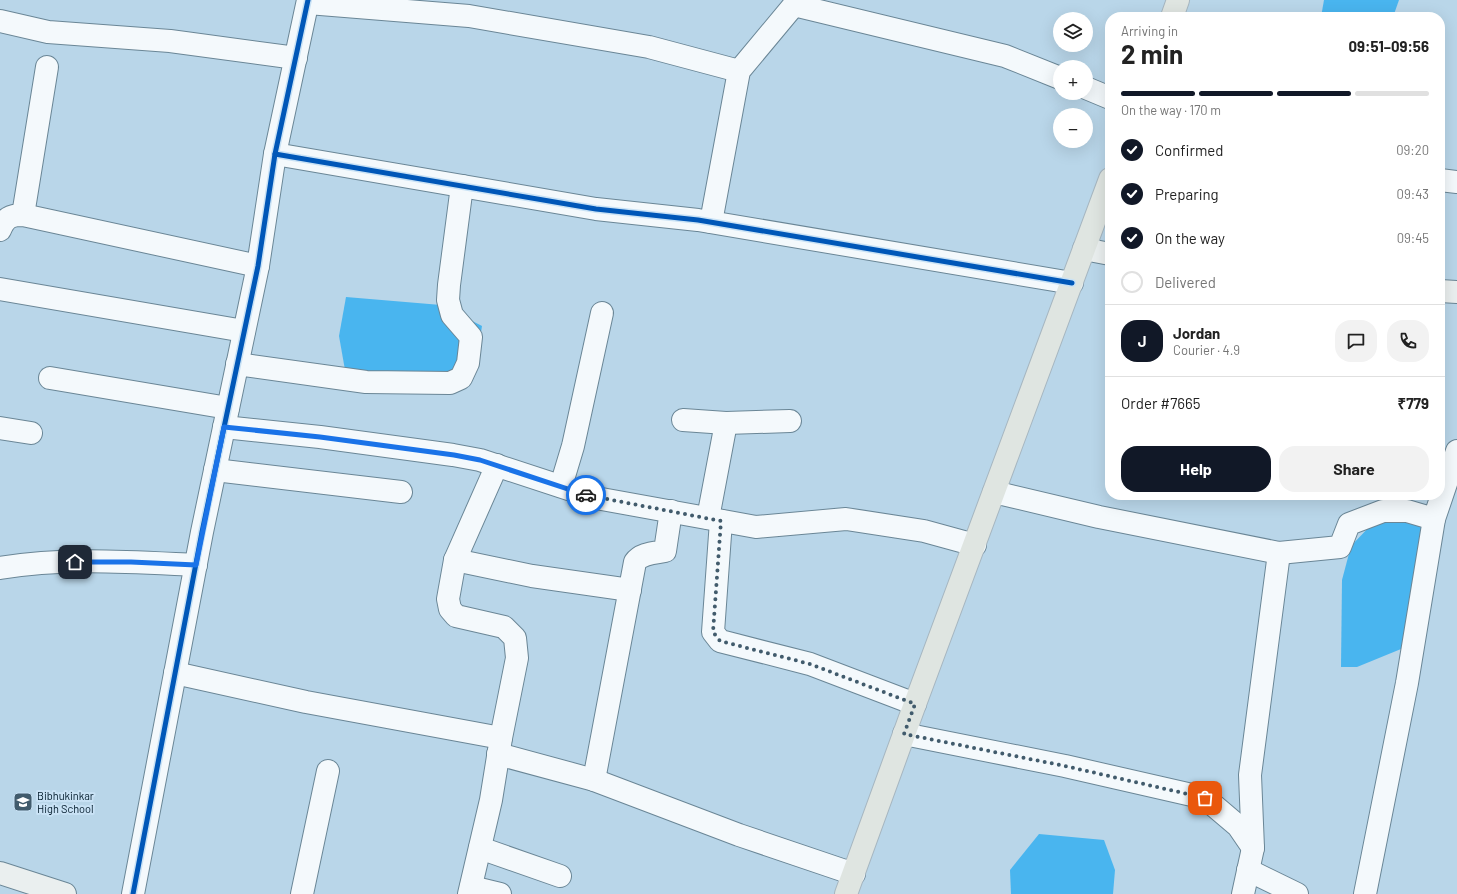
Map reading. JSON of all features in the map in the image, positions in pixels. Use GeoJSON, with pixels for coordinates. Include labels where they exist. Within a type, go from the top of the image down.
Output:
{"type":"FeatureCollection","features":[{"type":"Feature","properties":{"kind":"main road"},"geometry":{"type":"LineString","coordinates":[[1174,12],[1178,0]]}},
{"type":"Feature","properties":{"kind":"main road"},"geometry":{"type":"LineString","coordinates":[[846,894],[1105,192]]}},
{"type":"Feature","properties":{"kind":"street"},"geometry":{"type":"LineString","coordinates":[[133,894],[196,565],[258,266],[275,154],[308,2],[469,16],[649,47],[739,71]]}},
{"type":"Feature","properties":{"kind":"street"},"geometry":{"type":"LineString","coordinates":[[711,222],[739,71],[795,3],[1005,56],[1053,75]]}},
{"type":"Feature","properties":{"kind":"street"},"geometry":{"type":"LineString","coordinates":[[0,21],[48,32],[170,41],[296,58]]}},
{"type":"Feature","properties":{"kind":"street"},"geometry":{"type":"LineString","coordinates":[[22,215],[47,67]]}},
{"type":"Feature","properties":{"kind":"street"},"geometry":{"type":"LineString","coordinates":[[1093,91],[1105,96]]}},
{"type":"Feature","properties":{"kind":"street"},"geometry":{"type":"LineString","coordinates":[[275,154],[596,209],[711,222],[1072,283]]}},
{"type":"Feature","properties":{"kind":"street"},"geometry":{"type":"LineString","coordinates":[[1445,181],[1457,182]]}},
{"type":"Feature","properties":{"kind":"street"},"geometry":{"type":"LineString","coordinates":[[237,364],[366,382],[450,383],[460,378],[468,363],[472,337],[452,315],[448,300],[462,186]]}},
{"type":"Feature","properties":{"kind":"street"},"geometry":{"type":"LineString","coordinates":[[0,230],[6,218],[13,215],[22,215],[258,266]]}},
{"type":"Feature","properties":{"kind":"street"},"geometry":{"type":"LineString","coordinates":[[1084,249],[1105,253]]}},
{"type":"Feature","properties":{"kind":"street"},"geometry":{"type":"LineString","coordinates":[[0,289],[244,331]]}},
{"type":"Feature","properties":{"kind":"street"},"geometry":{"type":"LineString","coordinates":[[1445,291],[1457,292]]}},
{"type":"Feature","properties":{"kind":"street"},"geometry":{"type":"LineString","coordinates":[[561,486],[573,446],[602,313]]}},
{"type":"Feature","properties":{"kind":"street"},"geometry":{"type":"LineString","coordinates":[[50,378],[320,437],[454,455],[497,465],[596,498],[756,527],[846,519],[924,531],[975,545]]}},
{"type":"Feature","properties":{"kind":"street"},"geometry":{"type":"LineString","coordinates":[[683,420],[726,423],[790,422]]}},
{"type":"Feature","properties":{"kind":"street"},"geometry":{"type":"LineString","coordinates":[[726,423],[715,519],[713,632],[720,641],[810,664],[915,704]]}},
{"type":"Feature","properties":{"kind":"street"},"geometry":{"type":"LineString","coordinates":[[0,428],[31,433]]}},
{"type":"Feature","properties":{"kind":"street"},"geometry":{"type":"LineString","coordinates":[[1445,486],[1457,451]]}},
{"type":"Feature","properties":{"kind":"street"},"geometry":{"type":"LineString","coordinates":[[497,465],[455,560],[448,599],[450,609],[456,616],[504,627],[515,638],[517,658],[499,746],[491,800],[470,890],[500,894]]}},
{"type":"Feature","properties":{"kind":"street"},"geometry":{"type":"LineString","coordinates":[[215,470],[401,492]]}},
{"type":"Feature","properties":{"kind":"street"},"geometry":{"type":"LineString","coordinates":[[994,492],[1098,517],[1279,553],[1340,547],[1349,524],[1383,511],[1407,511],[1434,519]]}},
{"type":"Feature","properties":{"kind":"street"},"geometry":{"type":"LineString","coordinates":[[1365,894],[1407,683],[1434,519],[1440,500]]}},
{"type":"Feature","properties":{"kind":"street"},"geometry":{"type":"LineString","coordinates":[[594,780],[636,562],[638,557],[665,551],[671,511]]}},
{"type":"Feature","properties":{"kind":"street"},"geometry":{"type":"LineString","coordinates":[[1242,894],[1253,848],[1250,775],[1279,553]]}},
{"type":"Feature","properties":{"kind":"street"},"geometry":{"type":"LineString","coordinates":[[455,560],[532,576],[630,590]]}},
{"type":"Feature","properties":{"kind":"street"},"geometry":{"type":"LineString","coordinates":[[0,568],[33,562],[131,562],[196,565]]}},
{"type":"Feature","properties":{"kind":"street"},"geometry":{"type":"LineString","coordinates":[[175,673],[499,746],[739,835],[854,874]]}},
{"type":"Feature","properties":{"kind":"street"},"geometry":{"type":"LineString","coordinates":[[904,734],[1065,766],[1205,798],[1238,826],[1253,848]]}},
{"type":"Feature","properties":{"kind":"street"},"geometry":{"type":"LineString","coordinates":[[302,894],[328,771]]}},
{"type":"Feature","properties":{"kind":"street"},"geometry":{"type":"LineString","coordinates":[[480,848],[560,876]]}},
{"type":"Feature","properties":{"kind":"street"},"geometry":{"type":"LineString","coordinates":[[1248,870],[1297,894]]}},
{"type":"Feature","properties":{"kind":"street"},"geometry":{"type":"LineString","coordinates":[[0,873],[65,894]]}},
{"type":"Feature","properties":{"kind":"water"},"geometry":{"type":"Polygon","coordinates":[[[1324,0],[1399,0],[1395,12],[1322,12],[1324,0]]]}},
{"type":"Feature","properties":{"kind":"water"},"geometry":{"type":"Polygon","coordinates":[[[346,297],[441,305],[482,326],[475,370],[411,375],[345,370],[339,336],[346,297]]]}},
{"type":"Feature","properties":{"kind":"water"},"geometry":{"type":"Polygon","coordinates":[[[1404,517],[1426,531],[1418,585],[1401,649],[1357,667],[1341,667],[1342,580],[1351,546],[1371,525],[1404,517]]]}},
{"type":"Feature","properties":{"kind":"water"},"geometry":{"type":"Polygon","coordinates":[[[1039,834],[1104,840],[1115,870],[1113,894],[1011,894],[1010,870],[1039,834]]]}},
{"type":"Feature","properties":{"kind":"cycle path"},"geometry":{"type":"LineString","coordinates":[[133,894],[202,532],[258,266],[275,154],[308,0]]}},
{"type":"Feature","properties":{"kind":"cycle path"},"geometry":{"type":"LineString","coordinates":[[275,154],[596,209],[698,220],[1072,283]]}},
{"type":"Feature","properties":{"kind":"way so far"},"geometry":{"type":"LineString","coordinates":[[586,495],[721,521],[713,632],[720,641],[810,664],[915,704],[904,734],[1065,766],[1205,798]]}},
{"type":"Feature","properties":{"kind":"place","name":"Bibhukinkar High School"},"geometry":{"type":"Point","coordinates":[23,802]}},
{"type":"Feature","properties":{"kind":"route"},"geometry":{"type":"LineString","coordinates":[[75,562],[131,562],[196,565],[224,427],[320,437],[454,455],[480,460],[586,495]]}}]}
